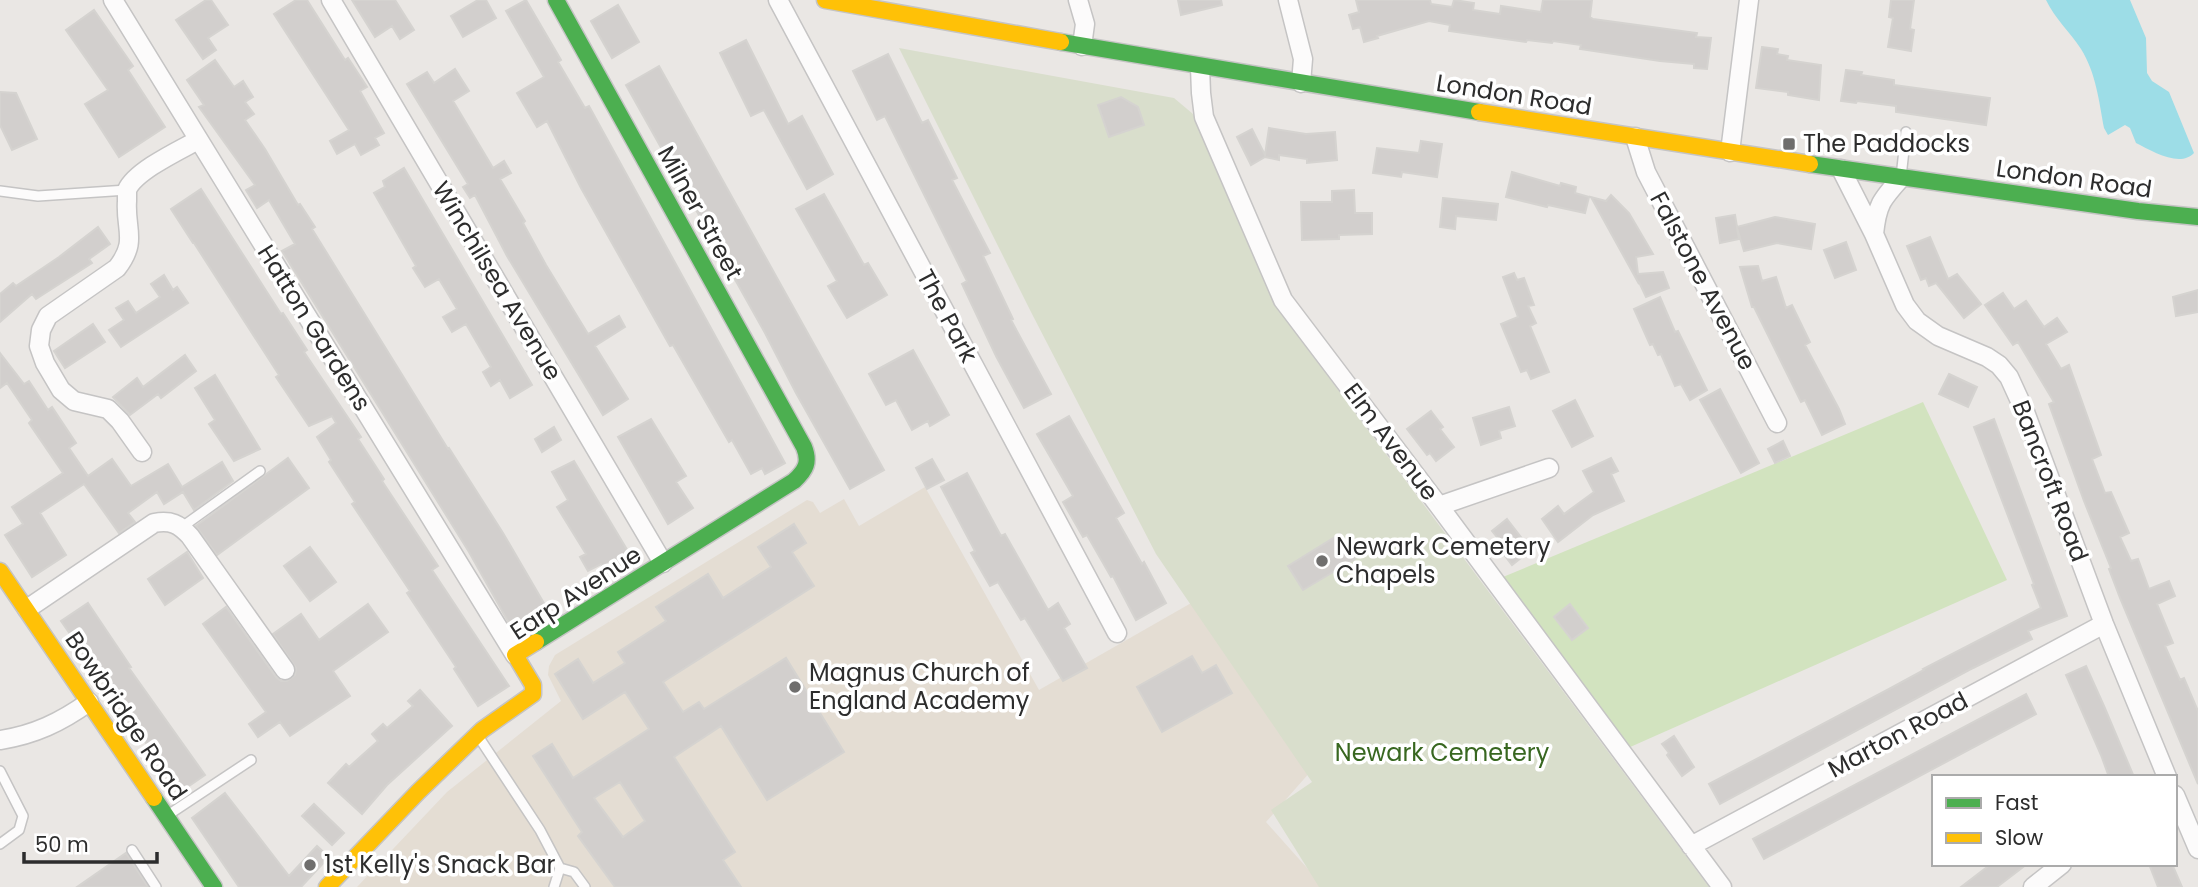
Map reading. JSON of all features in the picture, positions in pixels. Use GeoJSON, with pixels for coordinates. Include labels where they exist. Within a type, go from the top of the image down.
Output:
{"type":"FeatureCollection","features":[{"type":"Feature","properties":{"kind":"street","name":"Hatton Gardens"},"geometry":{"type":"LineString","coordinates":[[113,0],[515,655]]}},
{"type":"Feature","properties":{"kind":"street","name":"Winchilsea Avenue"},"geometry":{"type":"LineString","coordinates":[[331,0],[663,563]]}},
{"type":"Feature","properties":{"kind":"street","name":"Milner Street"},"geometry":{"type":"LineString","coordinates":[[556,0],[804,447]]}},
{"type":"Feature","properties":{"kind":"street","name":"The Park"},"geometry":{"type":"LineString","coordinates":[[778,0],[1117,633]]}},
{"type":"Feature","properties":{"kind":"street","name":"London Road"},"geometry":{"type":"LineString","coordinates":[[825,0],[901,7],[1082,46],[1200,67],[1635,137],[1901,178],[2198,217]]}},
{"type":"Feature","properties":{"kind":"street"},"geometry":{"type":"LineString","coordinates":[[1078,0],[1084,23],[1082,46]]}},
{"type":"Feature","properties":{"kind":"street"},"geometry":{"type":"LineString","coordinates":[[1289,0],[1303,59],[1301,83]]}},
{"type":"Feature","properties":{"kind":"street"},"geometry":{"type":"LineString","coordinates":[[1730,152],[1749,0]]}},
{"type":"Feature","properties":{"kind":"street","name":"Elm Avenue"},"geometry":{"type":"LineString","coordinates":[[1200,67],[1200,93],[1205,117],[1283,300],[1722,887]]}},
{"type":"Feature","properties":{"kind":"street","name":"Falstone Avenue"},"geometry":{"type":"LineString","coordinates":[[1635,137],[1646,172],[1777,423]]}},
{"type":"Feature","properties":{"kind":"street"},"geometry":{"type":"LineString","coordinates":[[142,452],[120,421],[108,410],[74,401],[61,390],[45,363],[39,346],[41,330],[48,316],[117,268],[126,257],[130,244],[127,190],[137,177],[198,140]]}},
{"type":"Feature","properties":{"kind":"street","name":"Bancroft Road"},"geometry":{"type":"LineString","coordinates":[[1841,169],[1874,234],[1905,305],[1917,321],[1938,336],[1987,357],[1999,365],[2009,377],[2025,412],[2104,624],[2166,775]]}},
{"type":"Feature","properties":{"kind":"street"},"geometry":{"type":"LineString","coordinates":[[1874,234],[1877,208],[1901,178]]}},
{"type":"Feature","properties":{"kind":"street","name":"Earp Avenue"},"geometry":{"type":"LineString","coordinates":[[327,887],[477,734],[533,694],[533,685],[515,655],[794,481],[805,471],[809,459],[804,447]]}},
{"type":"Feature","properties":{"kind":"street"},"geometry":{"type":"LineString","coordinates":[[1439,506],[1549,468]]}},
{"type":"Feature","properties":{"kind":"street"},"geometry":{"type":"LineString","coordinates":[[27,609],[154,523],[167,521],[183,527],[285,670]]}},
{"type":"Feature","properties":{"kind":"street","name":"Bowbridge Road"},"geometry":{"type":"LineString","coordinates":[[0,571],[214,887]]}},
{"type":"Feature","properties":{"kind":"street","name":"Marton Road"},"geometry":{"type":"LineString","coordinates":[[1691,846],[2104,624]]}},
{"type":"Feature","properties":{"kind":"street"},"geometry":{"type":"LineString","coordinates":[[0,740],[21,737],[52,725],[89,702]]}},
{"type":"Feature","properties":{"kind":"street"},"geometry":{"type":"LineString","coordinates":[[2177,801],[2198,849]]}},
{"type":"Feature","properties":{"kind":"street"},"geometry":{"type":"LineString","coordinates":[[2033,887],[2059,866]]}},
{"type":"Feature","properties":{"kind":"lane"},"geometry":{"type":"LineString","coordinates":[[1901,178],[1906,132]]}},
{"type":"Feature","properties":{"kind":"lane"},"geometry":{"type":"LineString","coordinates":[[0,191],[38,196],[127,190]]}},
{"type":"Feature","properties":{"kind":"lane"},"geometry":{"type":"LineString","coordinates":[[183,527],[260,471]]}},
{"type":"Feature","properties":{"kind":"lane"},"geometry":{"type":"LineString","coordinates":[[477,734],[540,830],[560,868],[554,887]]}},
{"type":"Feature","properties":{"kind":"lane"},"geometry":{"type":"LineString","coordinates":[[166,816],[251,760]]}},
{"type":"Feature","properties":{"kind":"lane"},"geometry":{"type":"LineString","coordinates":[[0,771],[23,816],[19,830],[0,844]]}},
{"type":"Feature","properties":{"kind":"lane"},"geometry":{"type":"LineString","coordinates":[[132,850],[156,887]]}},
{"type":"Feature","properties":{"kind":"lane"},"geometry":{"type":"LineString","coordinates":[[560,868],[574,872],[585,887]]}},
{"type":"Feature","properties":{"kind":"shaded area","name":"Magnus Church of England Academy"},"geometry":{"type":"Polygon","coordinates":[[[925,487],[1039,690],[1193,602],[1311,771],[1266,822],[1324,887],[357,887],[447,792],[561,701],[548,675],[555,655],[807,500],[813,502],[820,513],[844,499],[859,526],[925,487]]]}},
{"type":"Feature","properties":{"kind":"green space","name":"Newark Cemetery"},"geometry":{"type":"Polygon","coordinates":[[[899,48],[1174,98],[1193,114],[1274,304],[1709,887],[1319,887],[1271,810],[1312,782],[1156,554],[899,48]]]}},
{"type":"Feature","properties":{"kind":"green space"},"geometry":{"type":"Polygon","coordinates":[[[1923,402],[2007,580],[1628,748],[1503,577],[1923,402]]]}},
{"type":"Feature","properties":{"kind":"water"},"geometry":{"type":"Polygon","coordinates":[[[2046,0],[2130,0],[2146,38],[2147,73],[2152,81],[2169,92],[2194,153],[2181,159],[2158,154],[2136,143],[2130,128],[2125,125],[2108,135],[2086,58],[2046,0]]]}},
{"type":"Feature","properties":{"kind":"building"},"geometry":{"type":"Polygon","coordinates":[[[206,0],[211,0],[228,25],[208,38],[216,50],[203,59],[176,20],[206,0]]]}},
{"type":"Feature","properties":{"kind":"building"},"geometry":{"type":"Polygon","coordinates":[[[296,0],[307,0],[345,60],[348,58],[367,87],[360,91],[384,133],[375,138],[379,145],[361,155],[355,144],[337,154],[330,141],[349,130],[274,14],[296,0]]]}},
{"type":"Feature","properties":{"kind":"building"},"geometry":{"type":"Polygon","coordinates":[[[352,0],[395,0],[414,30],[400,39],[392,26],[375,37],[352,0]]]}},
{"type":"Feature","properties":{"kind":"building"},"geometry":{"type":"Polygon","coordinates":[[[478,0],[486,0],[496,18],[463,37],[451,16],[478,0]]]}},
{"type":"Feature","properties":{"kind":"building"},"geometry":{"type":"Polygon","coordinates":[[[526,0],[585,108],[589,106],[785,463],[765,474],[762,468],[751,474],[732,440],[729,442],[673,345],[670,346],[581,188],[547,121],[537,127],[517,93],[544,77],[506,11],[526,0]]]}},
{"type":"Feature","properties":{"kind":"building"},"geometry":{"type":"Polygon","coordinates":[[[1178,0],[1221,0],[1222,5],[1181,15],[1178,0]]]}},
{"type":"Feature","properties":{"kind":"building"},"geometry":{"type":"Polygon","coordinates":[[[1356,0],[1430,0],[1431,4],[1452,7],[1454,0],[1474,3],[1473,10],[1500,14],[1501,6],[1541,12],[1543,0],[1592,0],[1590,17],[1593,19],[1697,33],[1696,37],[1711,38],[1707,69],[1694,68],[1694,64],[1580,49],[1581,45],[1553,41],[1526,42],[1449,31],[1450,25],[1429,21],[1364,42],[1360,27],[1353,29],[1349,15],[1359,12],[1356,0]]]}},
{"type":"Feature","properties":{"kind":"building"},"geometry":{"type":"Polygon","coordinates":[[[1891,0],[1914,0],[1910,29],[1914,30],[1911,51],[1888,47],[1893,18],[1889,17],[1891,0]]]}},
{"type":"Feature","properties":{"kind":"building"},"geometry":{"type":"Polygon","coordinates":[[[618,5],[639,42],[612,58],[591,21],[618,5]]]}},
{"type":"Feature","properties":{"kind":"building"},"geometry":{"type":"Polygon","coordinates":[[[94,10],[133,66],[128,70],[165,127],[119,157],[85,104],[108,90],[66,30],[94,10]]]}},
{"type":"Feature","properties":{"kind":"building"},"geometry":{"type":"Polygon","coordinates":[[[746,40],[788,124],[802,116],[833,174],[807,189],[764,110],[751,116],[720,53],[746,40]]]}},
{"type":"Feature","properties":{"kind":"building"},"geometry":{"type":"Polygon","coordinates":[[[1762,47],[1778,49],[1777,54],[1788,56],[1787,60],[1821,65],[1819,100],[1756,88],[1762,47]]]}},
{"type":"Feature","properties":{"kind":"building"},"geometry":{"type":"Polygon","coordinates":[[[888,54],[922,123],[928,120],[957,178],[952,180],[990,253],[983,256],[1013,319],[1011,320],[1051,394],[1024,408],[962,284],[967,281],[885,116],[877,120],[853,71],[888,54]]]}},
{"type":"Feature","properties":{"kind":"building"},"geometry":{"type":"Polygon","coordinates":[[[215,60],[234,87],[243,81],[253,97],[245,102],[254,114],[245,120],[298,205],[300,204],[315,227],[312,229],[503,533],[549,612],[514,632],[469,552],[282,251],[295,244],[269,200],[257,208],[246,190],[255,185],[199,107],[204,105],[187,80],[215,60]]]}},
{"type":"Feature","properties":{"kind":"building"},"geometry":{"type":"Polygon","coordinates":[[[659,66],[884,470],[850,489],[626,85],[659,66]]]}},
{"type":"Feature","properties":{"kind":"building"},"geometry":{"type":"Polygon","coordinates":[[[455,69],[469,91],[453,101],[493,168],[504,161],[511,173],[500,179],[525,221],[523,223],[546,265],[588,334],[619,316],[625,327],[595,346],[628,399],[603,415],[507,256],[475,195],[470,198],[463,187],[468,184],[407,84],[427,72],[434,83],[455,69]]]}},
{"type":"Feature","properties":{"kind":"building"},"geometry":{"type":"Polygon","coordinates":[[[1846,70],[1894,80],[1894,85],[1990,98],[1986,125],[1896,112],[1896,106],[1841,101],[1846,70]]]}},
{"type":"Feature","properties":{"kind":"building"},"geometry":{"type":"Polygon","coordinates":[[[0,92],[16,93],[37,139],[12,150],[0,125],[0,92]]]}},
{"type":"Feature","properties":{"kind":"building"},"geometry":{"type":"Polygon","coordinates":[[[1121,97],[1138,107],[1144,125],[1109,137],[1098,105],[1121,97]]]}},
{"type":"Feature","properties":{"kind":"building"},"geometry":{"type":"Polygon","coordinates":[[[1269,128],[1306,134],[1335,132],[1337,160],[1307,163],[1307,159],[1279,155],[1279,160],[1265,157],[1251,165],[1237,137],[1252,129],[1265,155],[1269,128]]]}},
{"type":"Feature","properties":{"kind":"building"},"geometry":{"type":"Polygon","coordinates":[[[1421,141],[1442,144],[1437,177],[1402,172],[1401,177],[1373,173],[1377,148],[1419,153],[1421,141]]]}},
{"type":"Feature","properties":{"kind":"building"},"geometry":{"type":"Polygon","coordinates":[[[404,168],[532,385],[510,398],[500,380],[491,386],[483,372],[491,367],[466,324],[452,332],[443,317],[457,309],[439,279],[425,287],[413,268],[416,266],[374,193],[385,187],[383,181],[404,168]]]}},
{"type":"Feature","properties":{"kind":"building"},"geometry":{"type":"Polygon","coordinates":[[[1512,172],[1560,186],[1561,183],[1576,187],[1575,193],[1589,197],[1585,213],[1506,197],[1512,172]]]}},
{"type":"Feature","properties":{"kind":"building"},"geometry":{"type":"Polygon","coordinates":[[[201,189],[361,437],[358,439],[384,479],[382,481],[438,566],[432,570],[509,686],[478,706],[454,669],[456,667],[407,593],[410,591],[352,504],[355,502],[329,462],[331,460],[317,437],[336,423],[332,416],[309,426],[171,209],[201,189]]]}},
{"type":"Feature","properties":{"kind":"building"},"geometry":{"type":"Polygon","coordinates":[[[1354,190],[1355,213],[1372,213],[1372,234],[1339,235],[1339,239],[1302,240],[1301,202],[1332,202],[1332,191],[1354,190]]]}},
{"type":"Feature","properties":{"kind":"building"},"geometry":{"type":"Polygon","coordinates":[[[824,194],[864,265],[868,263],[887,295],[847,318],[828,286],[837,281],[796,209],[824,194]]]}},
{"type":"Feature","properties":{"kind":"building"},"geometry":{"type":"Polygon","coordinates":[[[1611,195],[1629,213],[1653,254],[1636,257],[1638,274],[1663,272],[1669,288],[1646,297],[1591,197],[1606,201],[1611,195]]]}},
{"type":"Feature","properties":{"kind":"building"},"geometry":{"type":"Polygon","coordinates":[[[1443,198],[1498,204],[1496,220],[1456,216],[1455,229],[1440,227],[1443,198]]]}},
{"type":"Feature","properties":{"kind":"building"},"geometry":{"type":"Polygon","coordinates":[[[1735,215],[1737,227],[1775,217],[1815,224],[1811,249],[1777,243],[1744,251],[1737,228],[1739,239],[1720,243],[1716,218],[1735,215]]]}},
{"type":"Feature","properties":{"kind":"building"},"geometry":{"type":"Polygon","coordinates":[[[98,227],[110,244],[89,259],[92,263],[36,299],[32,294],[0,322],[0,294],[13,283],[16,286],[59,257],[98,227]]]}},
{"type":"Feature","properties":{"kind":"building"},"geometry":{"type":"Polygon","coordinates":[[[1930,237],[1948,279],[1957,274],[1981,304],[1964,318],[1936,283],[1929,286],[1926,278],[1921,280],[1907,246],[1930,237]]]}},
{"type":"Feature","properties":{"kind":"building"},"geometry":{"type":"Polygon","coordinates":[[[1846,242],[1856,270],[1835,278],[1824,250],[1846,242]]]}},
{"type":"Feature","properties":{"kind":"building"},"geometry":{"type":"Polygon","coordinates":[[[1758,266],[1762,281],[1776,277],[1786,308],[1792,305],[1810,342],[1805,345],[1845,424],[1822,435],[1805,400],[1801,402],[1752,307],[1740,267],[1758,266]]]}},
{"type":"Feature","properties":{"kind":"building"},"geometry":{"type":"Polygon","coordinates":[[[1514,273],[1517,280],[1524,278],[1534,305],[1528,306],[1536,323],[1530,326],[1549,372],[1531,379],[1527,370],[1521,372],[1501,324],[1518,317],[1503,277],[1514,273]]]}},
{"type":"Feature","properties":{"kind":"building"},"geometry":{"type":"Polygon","coordinates":[[[164,275],[173,290],[177,287],[188,303],[121,347],[109,330],[124,320],[116,308],[128,301],[136,313],[160,297],[151,284],[164,275]]]}},
{"type":"Feature","properties":{"kind":"building"},"geometry":{"type":"Polygon","coordinates":[[[2198,290],[2198,312],[2176,316],[2173,297],[2198,290]]]}},
{"type":"Feature","properties":{"kind":"building"},"geometry":{"type":"Polygon","coordinates":[[[2003,293],[2014,309],[2026,301],[2044,327],[2057,318],[2067,332],[2046,344],[2061,369],[2069,365],[2101,455],[2092,459],[2105,493],[2111,492],[2129,533],[2120,537],[2131,561],[2138,559],[2149,589],[2169,581],[2175,596],[2157,604],[2173,643],[2165,646],[2180,680],[2184,678],[2198,711],[2198,784],[2109,569],[2111,568],[2049,404],[2054,402],[2018,342],[2013,345],[1985,305],[2003,293]]]}},
{"type":"Feature","properties":{"kind":"building"},"geometry":{"type":"Polygon","coordinates":[[[1660,297],[1675,332],[1678,331],[1707,390],[1690,400],[1681,384],[1675,386],[1661,354],[1658,355],[1653,344],[1650,345],[1634,309],[1660,297]]]}},
{"type":"Feature","properties":{"kind":"building"},"geometry":{"type":"Polygon","coordinates":[[[93,324],[105,342],[65,368],[54,351],[93,324]]]}},
{"type":"Feature","properties":{"kind":"building"},"geometry":{"type":"Polygon","coordinates":[[[913,350],[949,415],[930,426],[928,421],[912,430],[896,400],[886,405],[869,374],[913,350]]]}},
{"type":"Feature","properties":{"kind":"building"},"geometry":{"type":"Polygon","coordinates":[[[0,353],[24,384],[29,381],[48,410],[52,407],[76,443],[69,448],[88,476],[112,459],[131,486],[168,464],[182,487],[222,462],[233,481],[194,510],[183,492],[164,504],[157,492],[128,513],[135,522],[119,533],[84,484],[40,513],[66,555],[32,577],[5,535],[23,524],[12,507],[63,473],[29,423],[32,420],[7,383],[0,388],[0,353]]]}},
{"type":"Feature","properties":{"kind":"building"},"geometry":{"type":"Polygon","coordinates":[[[185,355],[196,371],[161,398],[158,394],[130,415],[113,397],[137,378],[143,387],[185,355]]]}},
{"type":"Feature","properties":{"kind":"building"},"geometry":{"type":"Polygon","coordinates":[[[1949,374],[1977,387],[1968,407],[1939,394],[1949,374]]]}},
{"type":"Feature","properties":{"kind":"building"},"geometry":{"type":"Polygon","coordinates":[[[215,375],[260,449],[234,461],[209,424],[215,420],[195,388],[215,375]]]}},
{"type":"Feature","properties":{"kind":"building"},"geometry":{"type":"Polygon","coordinates":[[[1720,389],[1759,463],[1741,473],[1700,400],[1720,389]]]}},
{"type":"Feature","properties":{"kind":"building"},"geometry":{"type":"Polygon","coordinates":[[[1575,400],[1593,436],[1572,447],[1553,411],[1575,400]]]}},
{"type":"Feature","properties":{"kind":"building"},"geometry":{"type":"Polygon","coordinates":[[[1509,407],[1515,426],[1499,431],[1501,438],[1481,445],[1473,418],[1509,407]]]}},
{"type":"Feature","properties":{"kind":"building"},"geometry":{"type":"Polygon","coordinates":[[[1431,411],[1443,427],[1440,429],[1454,447],[1436,461],[1430,453],[1427,455],[1407,429],[1431,411]]]}},
{"type":"Feature","properties":{"kind":"building"},"geometry":{"type":"Polygon","coordinates":[[[1069,416],[1124,513],[1116,518],[1166,603],[1136,620],[1113,576],[1111,577],[1087,535],[1083,537],[1063,502],[1073,496],[1037,434],[1069,416]]]}},
{"type":"Feature","properties":{"kind":"building"},"geometry":{"type":"Polygon","coordinates":[[[651,419],[686,476],[676,482],[693,508],[668,524],[618,437],[651,419]]]}},
{"type":"Feature","properties":{"kind":"building"},"geometry":{"type":"Polygon","coordinates":[[[1994,419],[2067,616],[2028,631],[2032,639],[1720,804],[1709,784],[2041,608],[1974,427],[1994,419]]]}},
{"type":"Feature","properties":{"kind":"building"},"geometry":{"type":"Polygon","coordinates":[[[554,427],[561,440],[542,452],[535,439],[554,427]]]}},
{"type":"Feature","properties":{"kind":"building"},"geometry":{"type":"Polygon","coordinates":[[[1783,441],[1790,456],[1775,463],[1768,449],[1783,441]]]}},
{"type":"Feature","properties":{"kind":"building"},"geometry":{"type":"Polygon","coordinates":[[[288,458],[309,488],[217,555],[196,526],[288,458]]]}},
{"type":"Feature","properties":{"kind":"building"},"geometry":{"type":"Polygon","coordinates":[[[1611,458],[1618,471],[1611,474],[1624,501],[1593,515],[1558,542],[1542,519],[1558,506],[1564,514],[1594,492],[1583,471],[1611,458]]]}},
{"type":"Feature","properties":{"kind":"building"},"geometry":{"type":"Polygon","coordinates":[[[932,459],[944,480],[927,489],[916,468],[932,459]]]}},
{"type":"Feature","properties":{"kind":"building"},"geometry":{"type":"Polygon","coordinates":[[[574,461],[632,558],[607,573],[601,564],[588,571],[580,557],[586,554],[557,507],[568,500],[552,472],[574,461]]]}},
{"type":"Feature","properties":{"kind":"building"},"geometry":{"type":"Polygon","coordinates":[[[967,473],[1001,536],[1005,534],[1048,610],[1058,603],[1070,624],[1064,628],[1087,668],[1063,681],[1025,618],[1021,620],[998,582],[990,586],[971,553],[975,551],[941,487],[967,473]]]}},
{"type":"Feature","properties":{"kind":"building"},"geometry":{"type":"Polygon","coordinates":[[[1507,519],[1531,550],[1512,565],[1496,544],[1500,541],[1492,531],[1507,519]]]}},
{"type":"Feature","properties":{"kind":"building"},"geometry":{"type":"Polygon","coordinates":[[[794,524],[806,543],[792,552],[814,586],[663,682],[683,712],[699,702],[704,709],[786,658],[844,752],[767,800],[721,726],[674,757],[735,852],[723,860],[741,887],[615,887],[578,836],[582,832],[533,756],[552,744],[573,778],[649,729],[625,692],[583,719],[555,674],[578,659],[593,683],[625,663],[618,652],[666,621],[656,607],[708,574],[723,598],[771,567],[758,547],[794,524]],[[620,782],[594,798],[623,837],[645,821],[620,782]]]}},
{"type":"Feature","properties":{"kind":"building","name":"Newark Cemetery Chapels"},"geometry":{"type":"Polygon","coordinates":[[[1340,534],[1355,559],[1303,590],[1288,566],[1340,534]]]}},
{"type":"Feature","properties":{"kind":"building"},"geometry":{"type":"Polygon","coordinates":[[[310,547],[336,582],[310,601],[284,566],[310,547]]]}},
{"type":"Feature","properties":{"kind":"building"},"geometry":{"type":"Polygon","coordinates":[[[187,552],[203,578],[165,605],[148,579],[187,552]]]}},
{"type":"Feature","properties":{"kind":"building"},"geometry":{"type":"Polygon","coordinates":[[[88,603],[131,667],[129,668],[205,775],[180,792],[61,621],[88,603]]]}},
{"type":"Feature","properties":{"kind":"building"},"geometry":{"type":"Polygon","coordinates":[[[368,604],[388,632],[333,671],[350,696],[290,736],[280,722],[258,737],[249,724],[266,712],[203,624],[226,607],[276,677],[287,681],[295,675],[296,668],[273,634],[301,614],[319,640],[368,604]]]}},
{"type":"Feature","properties":{"kind":"building"},"geometry":{"type":"Polygon","coordinates":[[[1570,604],[1588,628],[1572,640],[1554,617],[1570,604]]]}},
{"type":"Feature","properties":{"kind":"building"},"geometry":{"type":"Polygon","coordinates":[[[1192,656],[1202,673],[1216,665],[1232,693],[1162,732],[1137,687],[1192,656]]]}},
{"type":"Feature","properties":{"kind":"building"},"geometry":{"type":"Polygon","coordinates":[[[2086,666],[2133,775],[2108,775],[2066,675],[2086,666]]]}},
{"type":"Feature","properties":{"kind":"building"},"geometry":{"type":"Polygon","coordinates":[[[420,690],[452,726],[387,785],[362,814],[328,783],[346,764],[349,767],[378,741],[372,734],[383,724],[387,728],[413,706],[408,701],[420,690]]]}},
{"type":"Feature","properties":{"kind":"building"},"geometry":{"type":"Polygon","coordinates":[[[2026,694],[2036,714],[1764,859],[1753,839],[2026,694]]]}},
{"type":"Feature","properties":{"kind":"building"},"geometry":{"type":"Polygon","coordinates":[[[1674,736],[1694,767],[1682,776],[1662,744],[1674,736]]]}},
{"type":"Feature","properties":{"kind":"building"},"geometry":{"type":"Polygon","coordinates":[[[225,793],[289,876],[317,846],[329,857],[301,887],[239,887],[192,818],[225,793]]]}},
{"type":"Feature","properties":{"kind":"building"},"geometry":{"type":"Polygon","coordinates":[[[314,804],[344,833],[332,845],[302,816],[314,804]]]}},
{"type":"Feature","properties":{"kind":"building"},"geometry":{"type":"Polygon","coordinates":[[[126,853],[148,887],[77,887],[126,853]]]}},
{"type":"Feature","properties":{"kind":"building"},"geometry":{"type":"Polygon","coordinates":[[[1988,866],[2024,866],[1997,887],[1961,887],[1988,866]]]}},
{"type":"Feature","properties":{"kind":"building"},"geometry":{"type":"Polygon","coordinates":[[[2150,866],[2173,866],[2182,887],[2158,887],[2150,866]]]}},
{"type":"Feature","properties":{"kind":"traffic: fast"},"geometry":{"type":"LineString","coordinates":[[536,642],[794,481],[807,461],[804,447],[556,0]]}},
{"type":"Feature","properties":{"kind":"traffic: fast"},"geometry":{"type":"LineString","coordinates":[[1061,42],[1479,112]]}},
{"type":"Feature","properties":{"kind":"traffic: fast"},"geometry":{"type":"LineString","coordinates":[[1810,164],[2138,211],[2198,217]]}},
{"type":"Feature","properties":{"kind":"traffic: fast"},"geometry":{"type":"LineString","coordinates":[[154,798],[214,887]]}},
{"type":"Feature","properties":{"kind":"traffic: slow"},"geometry":{"type":"LineString","coordinates":[[825,0],[1061,42]]}},
{"type":"Feature","properties":{"kind":"traffic: slow"},"geometry":{"type":"LineString","coordinates":[[1479,112],[1810,164]]}},
{"type":"Feature","properties":{"kind":"traffic: slow"},"geometry":{"type":"LineString","coordinates":[[0,571],[154,798]]}},
{"type":"Feature","properties":{"kind":"traffic: slow"},"geometry":{"type":"LineString","coordinates":[[327,887],[482,730],[533,694],[533,685],[515,655],[536,642]]}},
{"type":"Feature","properties":{"kind":"place","name":"The Paddocks"},"geometry":{"type":"Point","coordinates":[1789,144]}},
{"type":"Feature","properties":{"kind":"place","name":"Newark Cemetery Chapels"},"geometry":{"type":"Point","coordinates":[1322,561]}},
{"type":"Feature","properties":{"kind":"place","name":"Magnus Church of England Academy"},"geometry":{"type":"Point","coordinates":[795,687]}},
{"type":"Feature","properties":{"kind":"place","name":"1st Kelly's Snack Bar"},"geometry":{"type":"Point","coordinates":[310,865]}}]}
